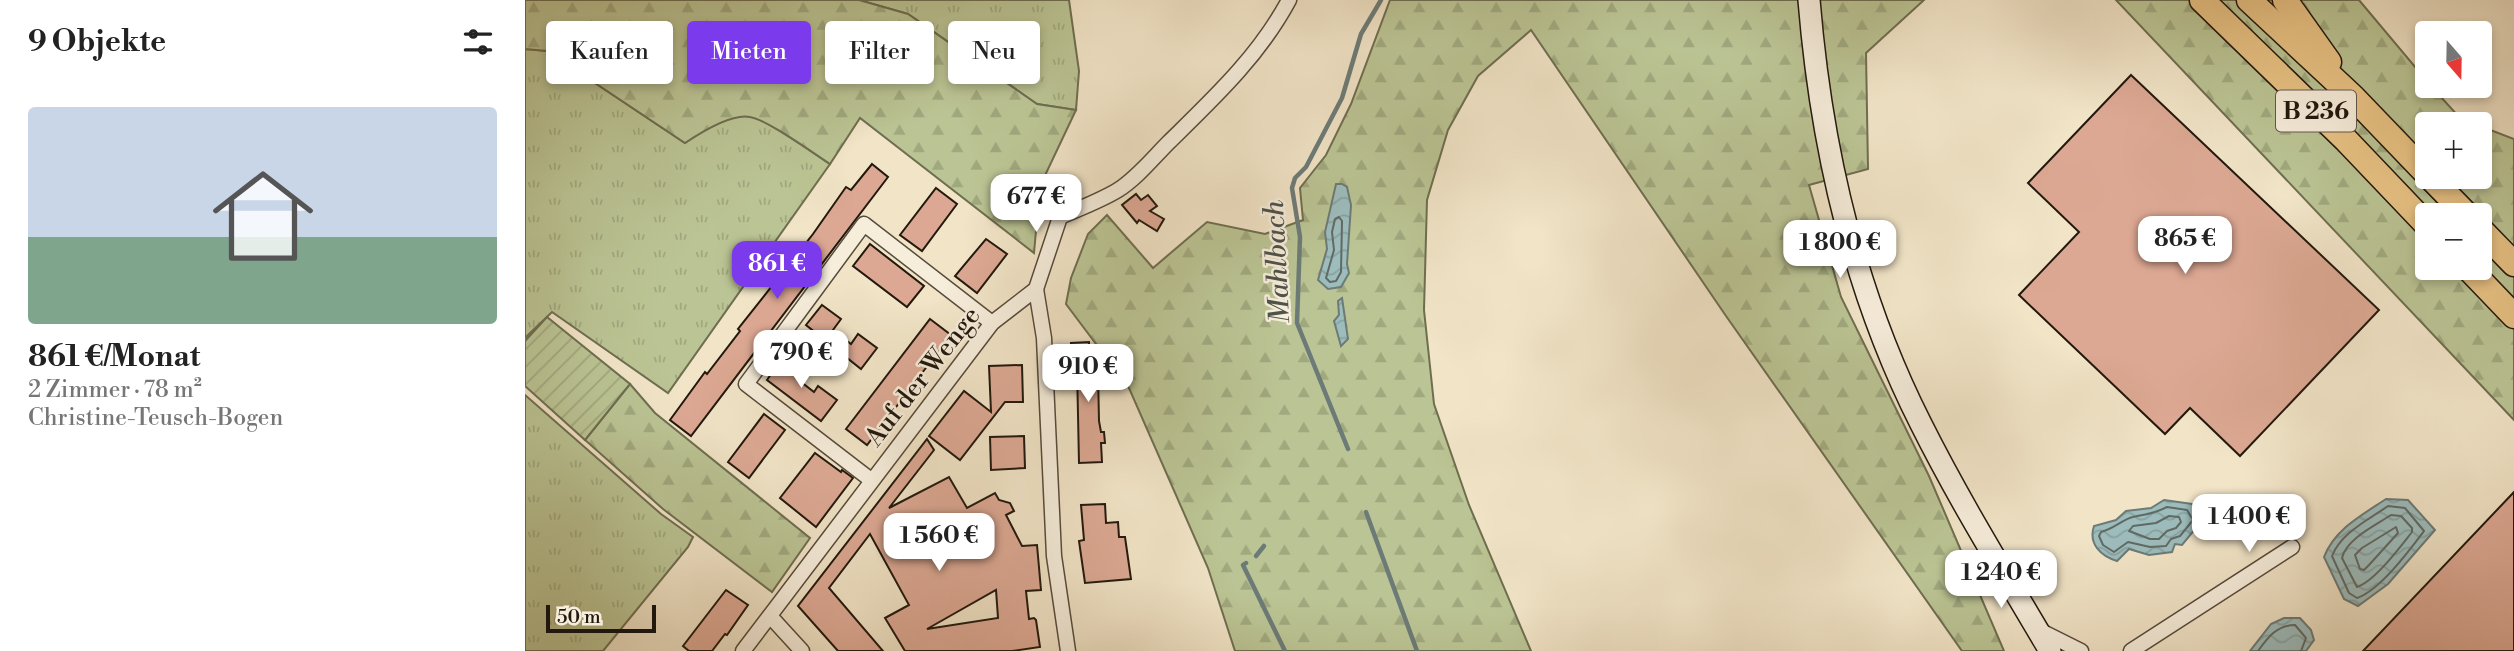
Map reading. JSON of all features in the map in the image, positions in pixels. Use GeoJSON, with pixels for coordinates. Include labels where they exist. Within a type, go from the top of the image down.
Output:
{"type":"FeatureCollection","features":[{"type":"Feature","properties":{"kind":"highway","name":"B 236"},"geometry":{"type":"LineString","coordinates":[[2202,0],[2415,213]]}},
{"type":"Feature","properties":{"kind":"highway","name":"B 236"},"geometry":{"type":"LineString","coordinates":[[2249,0],[2353,97],[2415,161]]}},
{"type":"Feature","properties":{"kind":"highway"},"geometry":{"type":"LineString","coordinates":[[2285,0],[2353,97]]}},
{"type":"Feature","properties":{"kind":"highway","name":"B 236"},"geometry":{"type":"LineString","coordinates":[[2442,189],[2455,203]]}},
{"type":"Feature","properties":{"kind":"highway"},"geometry":{"type":"LineString","coordinates":[[2492,241],[2514,264]]}},
{"type":"Feature","properties":{"kind":"highway"},"geometry":{"type":"LineString","coordinates":[[2480,280],[2514,316]]}},
{"type":"Feature","properties":{"kind":"main road"},"geometry":{"type":"LineString","coordinates":[[1809,0],[1826,138],[1840,205],[1866,291],[1890,356],[1920,423],[1964,505],[2050,651]]}},
{"type":"Feature","properties":{"kind":"main road"},"geometry":{"type":"LineString","coordinates":[[2036,651],[2037,629]]}},
{"type":"Feature","properties":{"kind":"street"},"geometry":{"type":"LineString","coordinates":[[1068,651],[1054,556],[1044,338],[1035,289],[1060,216],[1121,188],[1221,91],[1263,43],[1289,0]]}},
{"type":"Feature","properties":{"kind":"street"},"geometry":{"type":"LineString","coordinates":[[871,480],[746,384],[865,224],[992,323]]}},
{"type":"Feature","properties":{"kind":"street","name":"Auf der Wenge"},"geometry":{"type":"LineString","coordinates":[[743,651],[992,323],[1035,289]]}},
{"type":"Feature","properties":{"kind":"street"},"geometry":{"type":"LineString","coordinates":[[2131,651],[2292,547]]}},
{"type":"Feature","properties":{"kind":"street"},"geometry":{"type":"LineString","coordinates":[[770,616],[802,651]]}},
{"type":"Feature","properties":{"kind":"street"},"geometry":{"type":"LineString","coordinates":[[2037,629],[2081,651]]}},
{"type":"Feature","properties":{"kind":"green space"},"geometry":{"type":"Polygon","coordinates":[[[525,0],[859,0],[908,14],[918,21],[825,21],[825,84],[934,84],[934,32],[948,42],[948,84],[1008,84],[1037,104],[1076,110],[1040,186],[1034,253],[860,118],[830,164],[779,130],[750,117],[725,121],[685,143],[596,84],[673,84],[673,21],[546,21],[546,51],[525,49],[525,0]]]}},
{"type":"Feature","properties":{"kind":"green space"},"geometry":{"type":"Polygon","coordinates":[[[859,0],[1069,0],[1079,71],[1076,110],[1037,104],[1008,84],[1040,84],[1040,21],[948,21],[948,42],[934,32],[934,21],[918,21],[908,14],[859,0]]]}},
{"type":"Feature","properties":{"kind":"green space"},"geometry":{"type":"Polygon","coordinates":[[[1390,0],[1924,0],[1866,53],[1868,169],[1809,185],[1841,297],[1929,476],[2004,651],[1962,651],[1726,316],[1531,30],[1478,76],[1448,130],[1427,200],[1424,310],[1434,404],[1469,505],[1531,651],[1235,651],[1208,568],[1129,388],[1066,304],[1071,278],[1088,234],[1107,215],[1153,268],[1207,222],[1265,234],[1303,220],[1300,188],[1326,155],[1351,104],[1390,0]]]}},
{"type":"Feature","properties":{"kind":"green space"},"geometry":{"type":"Polygon","coordinates":[[[2116,0],[2359,0],[2415,67],[2415,98],[2442,98],[2454,112],[2415,112],[2415,189],[2492,189],[2492,131],[2514,139],[2514,420],[2116,0]]]}},
{"type":"Feature","properties":{"kind":"green space"},"geometry":{"type":"Polygon","coordinates":[[[525,49],[546,51],[546,84],[596,84],[685,143],[725,121],[750,116],[779,130],[830,164],[668,393],[552,312],[525,338],[525,49]]]}},
{"type":"Feature","properties":{"kind":"green space"},"geometry":{"type":"Polygon","coordinates":[[[547,317],[630,384],[585,440],[525,386],[525,341],[547,317]]]}},
{"type":"Feature","properties":{"kind":"green space"},"geometry":{"type":"Polygon","coordinates":[[[630,384],[655,413],[810,538],[772,592],[663,509],[585,440],[630,384]]]}},
{"type":"Feature","properties":{"kind":"green space"},"geometry":{"type":"Polygon","coordinates":[[[525,395],[661,514],[693,537],[688,547],[603,651],[525,651],[525,395]]]}},
{"type":"Feature","properties":{"kind":"water"},"geometry":{"type":"Polygon","coordinates":[[[1336,184],[1347,187],[1351,205],[1347,264],[1349,273],[1341,287],[1328,289],[1318,280],[1327,249],[1325,232],[1336,184]]]}},
{"type":"Feature","properties":{"kind":"water"},"geometry":{"type":"Polygon","coordinates":[[[1342,298],[1348,339],[1341,346],[1334,321],[1339,315],[1338,301],[1342,298]]]}},
{"type":"Feature","properties":{"kind":"water"},"geometry":{"type":"Polygon","coordinates":[[[2386,499],[2408,500],[2435,530],[2388,584],[2358,606],[2344,599],[2324,557],[2342,531],[2386,499]]]}},
{"type":"Feature","properties":{"kind":"water"},"geometry":{"type":"Polygon","coordinates":[[[2164,500],[2192,504],[2201,522],[2182,545],[2175,544],[2172,552],[2149,555],[2129,549],[2117,561],[2106,556],[2094,544],[2094,526],[2116,520],[2126,511],[2151,508],[2164,500]]]}},
{"type":"Feature","properties":{"kind":"water"},"geometry":{"type":"Polygon","coordinates":[[[2284,618],[2300,618],[2311,630],[2314,640],[2306,651],[2250,651],[2271,624],[2284,618]]]}},
{"type":"Feature","properties":{"kind":"building"},"geometry":{"type":"Polygon","coordinates":[[[2131,75],[2379,310],[2240,456],[2190,408],[2165,434],[2019,295],[2079,232],[2028,183],[2131,75]]]}},
{"type":"Feature","properties":{"kind":"building"},"geometry":{"type":"Polygon","coordinates":[[[872,164],[888,177],[691,436],[670,420],[705,372],[707,374],[740,331],[738,329],[813,234],[846,187],[851,190],[872,164]]]}},
{"type":"Feature","properties":{"kind":"building"},"geometry":{"type":"Polygon","coordinates":[[[936,188],[957,204],[922,251],[900,235],[936,188]]]}},
{"type":"Feature","properties":{"kind":"building"},"geometry":{"type":"Polygon","coordinates":[[[1136,194],[1141,200],[1148,195],[1157,206],[1150,211],[1164,219],[1157,231],[1139,220],[1137,223],[1122,205],[1136,194]]]}},
{"type":"Feature","properties":{"kind":"building"},"geometry":{"type":"Polygon","coordinates":[[[986,239],[1007,254],[977,293],[955,276],[986,239]]]}},
{"type":"Feature","properties":{"kind":"building"},"geometry":{"type":"Polygon","coordinates":[[[870,244],[924,286],[907,307],[853,266],[870,244]]]}},
{"type":"Feature","properties":{"kind":"building"},"geometry":{"type":"Polygon","coordinates":[[[822,305],[841,319],[833,330],[851,344],[858,334],[877,348],[861,369],[806,325],[822,305]]]}},
{"type":"Feature","properties":{"kind":"building"},"geometry":{"type":"Polygon","coordinates":[[[930,319],[951,335],[867,445],[846,429],[930,319]]]}},
{"type":"Feature","properties":{"kind":"building"},"geometry":{"type":"Polygon","coordinates":[[[1089,342],[1089,361],[1105,361],[1105,373],[1098,373],[1099,421],[1105,443],[1101,443],[1102,462],[1079,463],[1077,367],[1072,367],[1071,343],[1089,342]]]}},
{"type":"Feature","properties":{"kind":"building"},"geometry":{"type":"Polygon","coordinates":[[[782,358],[801,372],[796,378],[814,392],[818,386],[837,400],[821,421],[767,380],[782,358]]]}},
{"type":"Feature","properties":{"kind":"building"},"geometry":{"type":"Polygon","coordinates":[[[1022,365],[1023,402],[1005,402],[960,460],[929,436],[964,391],[991,412],[989,366],[1022,365]]]}},
{"type":"Feature","properties":{"kind":"building"},"geometry":{"type":"Polygon","coordinates":[[[764,414],[785,430],[749,478],[728,462],[764,414]]]}},
{"type":"Feature","properties":{"kind":"building"},"geometry":{"type":"Polygon","coordinates":[[[1024,436],[1025,468],[991,470],[990,437],[1024,436]]]}},
{"type":"Feature","properties":{"kind":"building"},"geometry":{"type":"Polygon","coordinates":[[[927,439],[934,450],[889,508],[949,477],[967,508],[995,493],[999,500],[1010,503],[1014,511],[1006,515],[1022,546],[1037,545],[1041,590],[1026,591],[1029,619],[1036,620],[1040,647],[1012,651],[905,651],[885,618],[909,605],[870,534],[829,588],[883,651],[838,651],[798,606],[927,439]],[[996,590],[927,629],[998,618],[996,590]]]}},
{"type":"Feature","properties":{"kind":"building"},"geometry":{"type":"Polygon","coordinates":[[[815,453],[853,478],[816,527],[780,498],[815,453]]]}},
{"type":"Feature","properties":{"kind":"building"},"geometry":{"type":"Polygon","coordinates":[[[2514,492],[2514,651],[2363,651],[2514,492]]]}},
{"type":"Feature","properties":{"kind":"building"},"geometry":{"type":"Polygon","coordinates":[[[1105,504],[1106,523],[1118,522],[1119,537],[1125,537],[1131,579],[1085,583],[1079,541],[1084,540],[1081,505],[1105,504]]]}},
{"type":"Feature","properties":{"kind":"building"},"geometry":{"type":"Polygon","coordinates":[[[726,590],[748,605],[712,651],[689,651],[683,646],[726,590]]]}},
{"type":"Feature","properties":{"kind":"waterway","name":"Mahlbach"},"geometry":{"type":"LineString","coordinates":[[1348,449],[1297,323],[1300,237],[1292,188],[1295,178],[1306,167],[1342,98],[1361,34],[1381,0]]}},
{"type":"Feature","properties":{"kind":"waterway"},"geometry":{"type":"LineString","coordinates":[[1366,512],[1417,651]]}},
{"type":"Feature","properties":{"kind":"waterway","name":"Mahlbach"},"geometry":{"type":"LineString","coordinates":[[1256,556],[1264,546]]}},
{"type":"Feature","properties":{"kind":"waterway","name":"Mahlbach"},"geometry":{"type":"LineString","coordinates":[[1246,563],[1243,565],[1285,651]]}}]}
